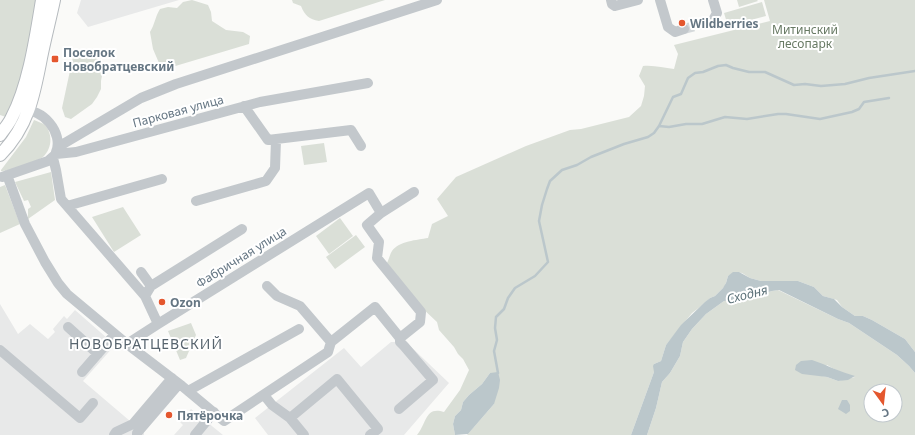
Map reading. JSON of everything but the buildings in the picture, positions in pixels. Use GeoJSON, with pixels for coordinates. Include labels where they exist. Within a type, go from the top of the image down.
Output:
{"type":"FeatureCollection","features":[{"type":"Feature","properties":{"kind":"main road"},"geometry":{"type":"LineString","coordinates":[[0,135],[12,118],[24,86],[42,0]]}},
{"type":"Feature","properties":{"kind":"main road"},"geometry":{"type":"LineString","coordinates":[[0,156],[14,140],[23,125],[29,110],[54,0]]}},
{"type":"Feature","properties":{"kind":"street"},"geometry":{"type":"LineString","coordinates":[[56,153],[141,98],[176,84],[437,0]]}},
{"type":"Feature","properties":{"kind":"street"},"geometry":{"type":"LineString","coordinates":[[611,0],[612,4],[615,6],[638,0]]}},
{"type":"Feature","properties":{"kind":"street"},"geometry":{"type":"LineString","coordinates":[[660,0],[668,27],[675,32],[684,29]]}},
{"type":"Feature","properties":{"kind":"street"},"geometry":{"type":"LineString","coordinates":[[702,24],[712,22],[717,13],[713,0]]}},
{"type":"Feature","properties":{"kind":"street","name":"Парковая улица"},"geometry":{"type":"LineString","coordinates":[[3,176],[48,161],[56,153],[83,150],[260,102],[368,83]]}},
{"type":"Feature","properties":{"kind":"street"},"geometry":{"type":"LineString","coordinates":[[244,106],[268,140],[351,130],[361,146]]}},
{"type":"Feature","properties":{"kind":"street"},"geometry":{"type":"LineString","coordinates":[[12,118],[17,112],[29,110],[45,118],[50,123],[58,138],[56,170],[61,199],[145,296],[158,324]]}},
{"type":"Feature","properties":{"kind":"street"},"geometry":{"type":"LineString","coordinates":[[196,201],[266,181],[275,168],[276,140]]}},
{"type":"Feature","properties":{"kind":"street"},"geometry":{"type":"LineString","coordinates":[[3,176],[25,224],[45,262],[67,294],[224,421],[328,352],[331,342],[375,307],[400,338],[400,342],[433,380],[399,409]]}},
{"type":"Feature","properties":{"kind":"street"},"geometry":{"type":"LineString","coordinates":[[67,206],[162,180]]}},
{"type":"Feature","properties":{"kind":"street"},"geometry":{"type":"LineString","coordinates":[[400,338],[420,322],[421,312],[377,258],[379,242],[367,225],[382,213],[414,192]]}},
{"type":"Feature","properties":{"kind":"street","name":"Фабричная улица"},"geometry":{"type":"LineString","coordinates":[[127,344],[368,194],[382,213]]}},
{"type":"Feature","properties":{"kind":"street"},"geometry":{"type":"LineString","coordinates":[[145,296],[151,286],[242,229]]}},
{"type":"Feature","properties":{"kind":"street"},"geometry":{"type":"LineString","coordinates":[[141,272],[151,286]]}},
{"type":"Feature","properties":{"kind":"street"},"geometry":{"type":"LineString","coordinates":[[267,286],[277,296],[300,306],[331,342]]}},
{"type":"Feature","properties":{"kind":"street"},"geometry":{"type":"LineString","coordinates":[[68,327],[98,354]]}},
{"type":"Feature","properties":{"kind":"street"},"geometry":{"type":"LineString","coordinates":[[188,391],[299,329]]}},
{"type":"Feature","properties":{"kind":"street"},"geometry":{"type":"LineString","coordinates":[[82,372],[115,334]]}},
{"type":"Feature","properties":{"kind":"street"},"geometry":{"type":"LineString","coordinates":[[0,350],[80,418],[93,403]]}},
{"type":"Feature","properties":{"kind":"street"},"geometry":{"type":"LineString","coordinates":[[290,418],[337,379],[378,429],[370,435]]}},
{"type":"Feature","properties":{"kind":"street"},"geometry":{"type":"LineString","coordinates":[[114,435],[116,432],[133,424],[175,381]]}},
{"type":"Feature","properties":{"kind":"street"},"geometry":{"type":"LineString","coordinates":[[138,435],[137,433],[175,381]]}},
{"type":"Feature","properties":{"kind":"street"},"geometry":{"type":"LineString","coordinates":[[264,395],[272,405],[290,418],[304,435]]}},
{"type":"Feature","properties":{"kind":"street"},"geometry":{"type":"LineString","coordinates":[[195,435],[214,412]]}},
{"type":"Feature","properties":{"kind":"shaded area"},"geometry":{"type":"Polygon","coordinates":[[[81,0],[179,0],[88,27],[77,13],[81,0]]]}},
{"type":"Feature","properties":{"kind":"shaded area"},"geometry":{"type":"Polygon","coordinates":[[[0,304],[18,334],[30,324],[48,339],[55,332],[53,329],[64,316],[67,319],[75,310],[115,345],[83,381],[144,433],[144,435],[0,435],[0,304]]]}},
{"type":"Feature","properties":{"kind":"shaded area"},"geometry":{"type":"Polygon","coordinates":[[[391,342],[406,342],[449,383],[404,435],[268,435],[255,418],[344,348],[361,367],[391,342]]]}},
{"type":"Feature","properties":{"kind":"shaded area"},"geometry":{"type":"Polygon","coordinates":[[[191,409],[223,435],[174,435],[183,425],[180,422],[191,409]]]}},
{"type":"Feature","properties":{"kind":"green space"},"geometry":{"type":"Polygon","coordinates":[[[0,0],[37,0],[29,47],[17,93],[6,117],[0,115],[0,0]]]}},
{"type":"Feature","properties":{"kind":"green space"},"geometry":{"type":"Polygon","coordinates":[[[192,0],[208,5],[211,12],[212,21],[226,30],[243,32],[250,36],[249,44],[162,70],[153,49],[150,32],[157,15],[160,9],[168,7],[177,8],[183,2],[192,0]]]}},
{"type":"Feature","properties":{"kind":"green space"},"geometry":{"type":"Polygon","coordinates":[[[292,0],[385,0],[319,21],[308,16],[301,6],[293,3],[292,0]]]}},
{"type":"Feature","properties":{"kind":"green space"},"geometry":{"type":"Polygon","coordinates":[[[737,0],[757,0],[758,1],[739,7],[737,0]]]}},
{"type":"Feature","properties":{"kind":"green space","name":"Митинский лесопарк"},"geometry":{"type":"Polygon","coordinates":[[[764,0],[915,0],[915,352],[905,339],[872,320],[863,316],[855,316],[842,307],[837,300],[823,296],[814,287],[798,281],[761,281],[736,272],[728,276],[725,286],[715,296],[710,298],[692,313],[666,345],[661,361],[654,364],[654,372],[631,435],[467,435],[494,404],[490,373],[482,384],[463,402],[461,410],[455,416],[453,424],[455,435],[417,435],[430,413],[433,411],[444,412],[460,390],[469,370],[454,347],[439,330],[437,322],[421,307],[387,263],[392,251],[404,243],[428,238],[432,224],[448,216],[437,199],[456,177],[526,146],[570,130],[581,129],[629,117],[641,106],[644,96],[645,86],[639,76],[643,66],[674,69],[678,54],[674,45],[770,21],[764,0]]]}},
{"type":"Feature","properties":{"kind":"green space"},"geometry":{"type":"Polygon","coordinates":[[[762,2],[766,16],[728,26],[724,13],[762,2]]]}},
{"type":"Feature","properties":{"kind":"green space"},"geometry":{"type":"Polygon","coordinates":[[[83,49],[90,52],[104,64],[101,89],[92,104],[71,119],[65,117],[62,108],[74,52],[83,49]]]}},
{"type":"Feature","properties":{"kind":"green space"},"geometry":{"type":"Polygon","coordinates":[[[34,120],[45,125],[48,129],[50,146],[46,154],[40,159],[29,164],[10,170],[1,171],[26,137],[34,120]]]}},
{"type":"Feature","properties":{"kind":"green space"},"geometry":{"type":"Polygon","coordinates":[[[324,143],[327,162],[304,165],[301,146],[324,143]]]}},
{"type":"Feature","properties":{"kind":"green space"},"geometry":{"type":"Polygon","coordinates":[[[51,172],[55,200],[28,219],[28,209],[31,207],[28,200],[24,201],[15,182],[51,172]]]}},
{"type":"Feature","properties":{"kind":"green space"},"geometry":{"type":"Polygon","coordinates":[[[5,185],[20,224],[0,233],[0,187],[5,185]]]}},
{"type":"Feature","properties":{"kind":"green space"},"geometry":{"type":"Polygon","coordinates":[[[123,207],[141,235],[114,252],[92,217],[123,207]]]}},
{"type":"Feature","properties":{"kind":"green space"},"geometry":{"type":"Polygon","coordinates":[[[340,218],[353,236],[329,254],[316,236],[340,218]]]}},
{"type":"Feature","properties":{"kind":"green space"},"geometry":{"type":"Polygon","coordinates":[[[356,235],[365,247],[335,269],[326,257],[356,235]]]}},
{"type":"Feature","properties":{"kind":"green space"},"geometry":{"type":"Polygon","coordinates":[[[778,290],[849,323],[897,355],[915,373],[915,435],[647,435],[656,408],[662,382],[670,373],[680,356],[683,342],[692,329],[706,314],[724,301],[749,298],[778,290]],[[827,365],[817,375],[838,381],[855,377],[841,373],[827,365]]]}},
{"type":"Feature","properties":{"kind":"green space"},"geometry":{"type":"Polygon","coordinates":[[[191,323],[196,335],[186,358],[180,360],[168,331],[191,323]]]}},
{"type":"Feature","properties":{"kind":"water","name":"Сходня"},"geometry":{"type":"Polygon","coordinates":[[[733,272],[739,272],[750,278],[761,281],[798,281],[814,287],[823,296],[834,299],[855,316],[863,316],[872,320],[905,339],[915,352],[915,373],[897,355],[849,323],[779,290],[749,298],[724,301],[706,314],[692,329],[683,342],[680,356],[670,373],[662,382],[656,408],[647,435],[631,435],[654,372],[654,364],[661,361],[666,345],[681,325],[705,302],[715,296],[723,288],[728,276],[733,272]]]}},
{"type":"Feature","properties":{"kind":"water"},"geometry":{"type":"Polygon","coordinates":[[[812,360],[855,376],[848,380],[838,381],[827,377],[802,374],[795,370],[796,365],[801,361],[812,360]]]}},
{"type":"Feature","properties":{"kind":"water"},"geometry":{"type":"Polygon","coordinates":[[[498,372],[500,380],[499,388],[494,404],[468,434],[455,435],[453,424],[455,416],[461,410],[463,402],[482,384],[490,373],[498,372]]]}},
{"type":"Feature","properties":{"kind":"water"},"geometry":{"type":"Polygon","coordinates":[[[842,400],[847,400],[850,405],[850,411],[846,414],[838,409],[842,400]]]}},
{"type":"Feature","properties":{"kind":"waterway"},"geometry":{"type":"LineString","coordinates":[[659,126],[673,97],[681,94],[688,78],[695,73],[703,72],[718,66],[726,65],[749,72],[765,72],[794,85],[805,84],[821,86],[845,84],[869,78],[915,71]]}},
{"type":"Feature","properties":{"kind":"waterway"},"geometry":{"type":"LineString","coordinates":[[498,373],[494,351],[497,340],[495,328],[496,317],[504,309],[508,298],[515,288],[535,276],[548,262],[539,221],[542,205],[550,181],[562,170],[624,144],[648,137],[654,133],[659,126],[669,127],[686,124],[702,124],[725,117],[747,119],[778,114],[820,119],[852,112],[859,109],[864,102],[889,98]]}},
{"type":"Feature","properties":{"kind":"tunnel"},"geometry":{"type":"LineString","coordinates":[[684,29],[702,24]]}},
{"type":"Feature","properties":{"kind":"place","name":"Wildberries"},"geometry":{"type":"Point","coordinates":[682,23]}},
{"type":"Feature","properties":{"kind":"place","name":"Поселок Новобратцевский"},"geometry":{"type":"Point","coordinates":[55,59]}},
{"type":"Feature","properties":{"kind":"place","name":"Ozon"},"geometry":{"type":"Point","coordinates":[162,302]}},
{"type":"Feature","properties":{"kind":"place","name":"Пятёрочка"},"geometry":{"type":"Point","coordinates":[169,415]}},
{"type":"Feature","properties":{"kind":"district","name":"НОВОБРАТЦЕВСКИЙ"},"geometry":{"type":"Point","coordinates":[146,343]}}]}
